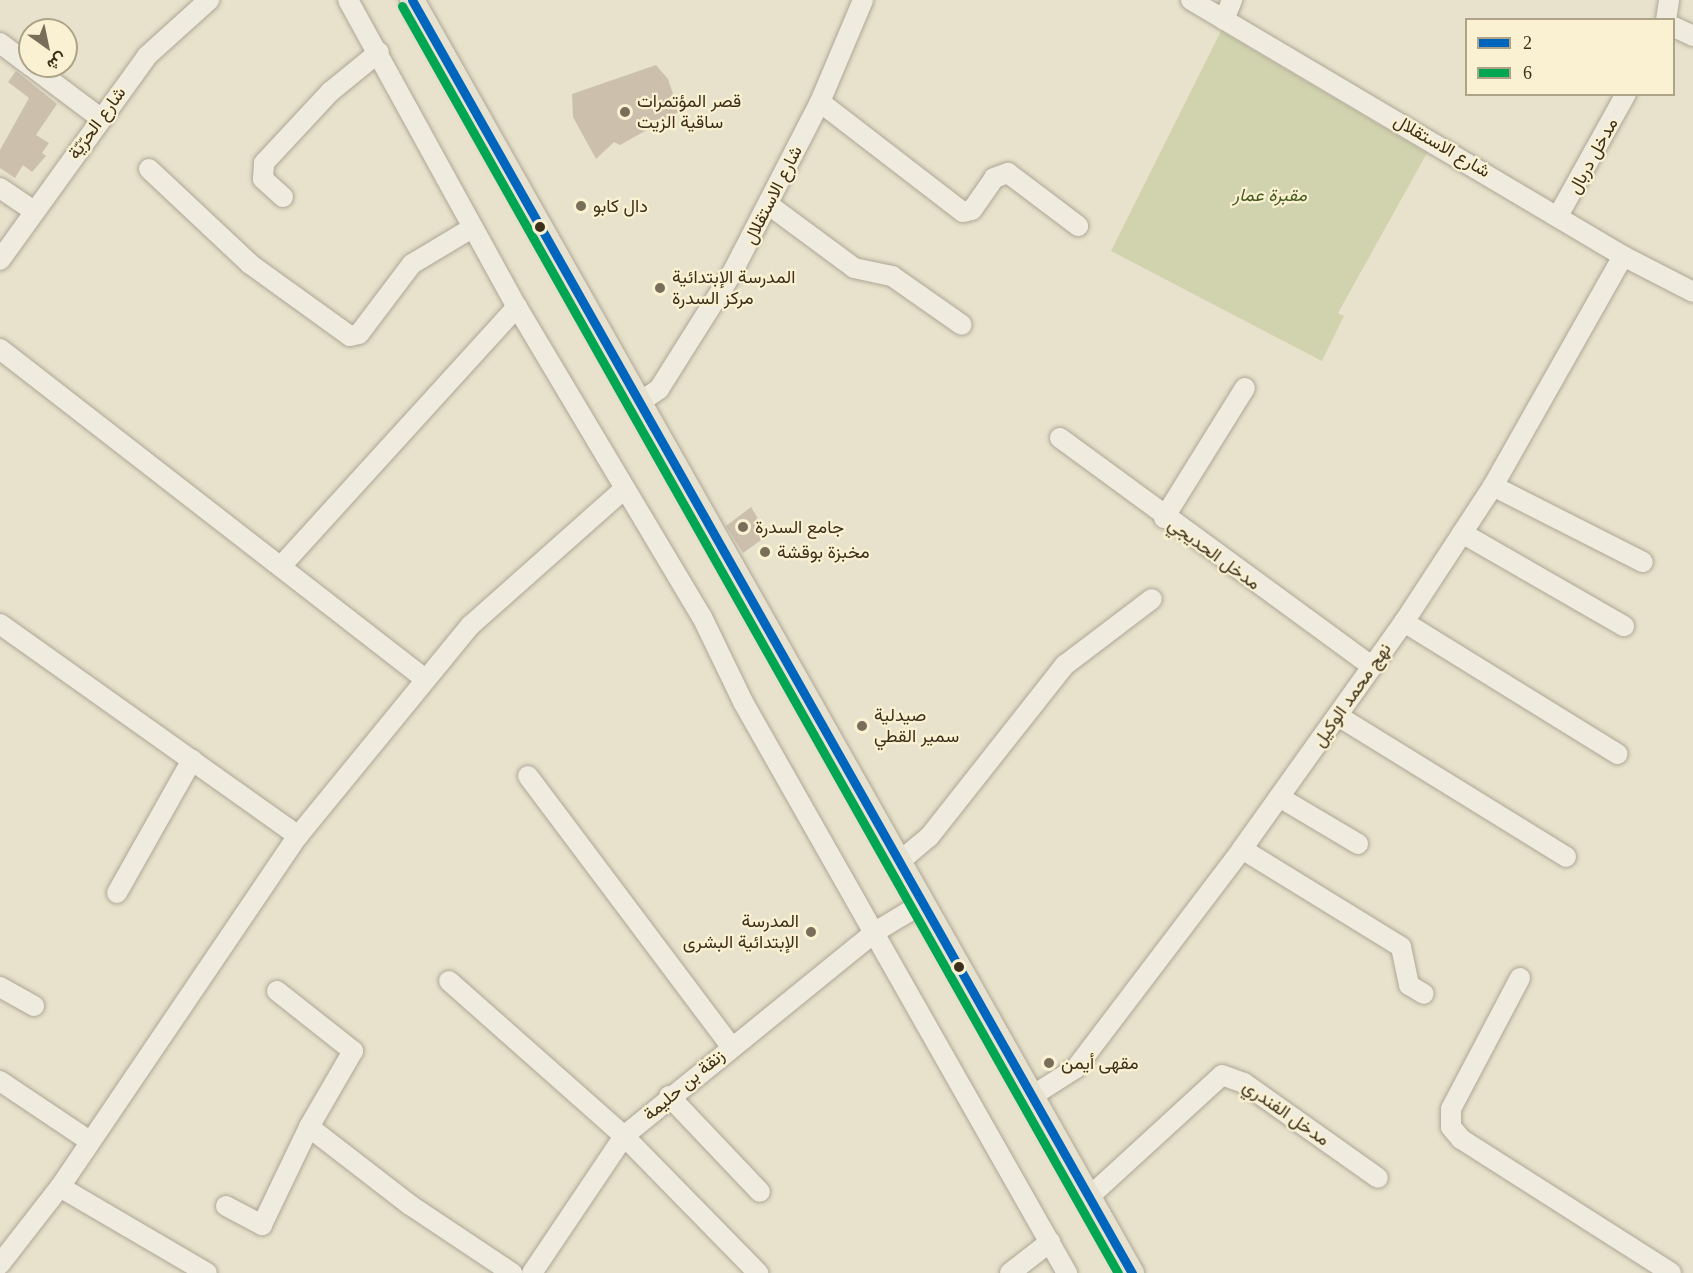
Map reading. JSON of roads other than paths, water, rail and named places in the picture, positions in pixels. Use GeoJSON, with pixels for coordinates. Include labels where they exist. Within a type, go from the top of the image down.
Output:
{"type":"FeatureCollection","features":[{"type":"Feature","properties":{"kind":"main road"},"geometry":{"type":"LineString","coordinates":[[412,0],[637,404],[1132,1273]]}},
{"type":"Feature","properties":{"kind":"street","name":"شارع الحرّيّة"},"geometry":{"type":"LineString","coordinates":[[0,260],[99,117],[147,56],[209,0]]}},
{"type":"Feature","properties":{"kind":"street"},"geometry":{"type":"LineString","coordinates":[[348,0],[379,52],[472,228],[624,489],[702,617],[743,702],[1067,1273]]}},
{"type":"Feature","properties":{"kind":"street","name":"شارع الاستقلال"},"geometry":{"type":"LineString","coordinates":[[637,404],[659,389],[692,341],[769,205],[820,102],[863,0]]}},
{"type":"Feature","properties":{"kind":"street","name":"شارع الاستقلال"},"geometry":{"type":"LineString","coordinates":[[1191,0],[1623,256],[1693,292]]}},
{"type":"Feature","properties":{"kind":"street"},"geometry":{"type":"LineString","coordinates":[[1224,20],[1232,0]]}},
{"type":"Feature","properties":{"kind":"street"},"geometry":{"type":"LineString","coordinates":[[1666,18],[1669,0]]}},
{"type":"Feature","properties":{"kind":"street"},"geometry":{"type":"LineString","coordinates":[[1675,27],[1693,36]]}},
{"type":"Feature","properties":{"kind":"street"},"geometry":{"type":"LineString","coordinates":[[0,43],[18,57]]}},
{"type":"Feature","properties":{"kind":"street"},"geometry":{"type":"LineString","coordinates":[[283,197],[263,179],[264,163],[330,92],[379,52]]}},
{"type":"Feature","properties":{"kind":"street"},"geometry":{"type":"LineString","coordinates":[[46,78],[99,117]]}},
{"type":"Feature","properties":{"kind":"street","name":"مدخل دربال"},"geometry":{"type":"LineString","coordinates":[[1558,216],[1625,96]]}},
{"type":"Feature","properties":{"kind":"street"},"geometry":{"type":"LineString","coordinates":[[820,102],[963,212],[972,210],[994,178],[1008,173],[1077,226]]}},
{"type":"Feature","properties":{"kind":"street"},"geometry":{"type":"LineString","coordinates":[[149,169],[250,264],[350,336],[359,334],[412,264],[472,228]]}},
{"type":"Feature","properties":{"kind":"street"},"geometry":{"type":"LineString","coordinates":[[0,188],[34,211]]}},
{"type":"Feature","properties":{"kind":"street"},"geometry":{"type":"LineString","coordinates":[[769,205],[854,268],[892,276],[962,325]]}},
{"type":"Feature","properties":{"kind":"street","name":"نهج محمد الوكيل"},"geometry":{"type":"LineString","coordinates":[[1032,1096],[1076,1068],[1242,849],[1338,716],[1404,622],[1493,486],[1623,256]]}},
{"type":"Feature","properties":{"kind":"street"},"geometry":{"type":"LineString","coordinates":[[283,564],[518,307]]}},
{"type":"Feature","properties":{"kind":"street"},"geometry":{"type":"LineString","coordinates":[[0,349],[283,564],[425,679]]}},
{"type":"Feature","properties":{"kind":"street"},"geometry":{"type":"LineString","coordinates":[[1164,518],[1245,388]]}},
{"type":"Feature","properties":{"kind":"street","name":"مدخل الحديجي"},"geometry":{"type":"LineString","coordinates":[[1060,438],[1164,518],[1372,666]]}},
{"type":"Feature","properties":{"kind":"street"},"geometry":{"type":"LineString","coordinates":[[1493,486],[1642,562]]}},
{"type":"Feature","properties":{"kind":"street"},"geometry":{"type":"LineString","coordinates":[[0,1264],[60,1187],[88,1140],[298,836],[425,679],[524,574],[624,489]]}},
{"type":"Feature","properties":{"kind":"street"},"geometry":{"type":"LineString","coordinates":[[1462,533],[1624,626]]}},
{"type":"Feature","properties":{"kind":"street"},"geometry":{"type":"LineString","coordinates":[[898,862],[929,837],[1065,665],[1152,599]]}},
{"type":"Feature","properties":{"kind":"street"},"geometry":{"type":"LineString","coordinates":[[1404,622],[1618,754]]}},
{"type":"Feature","properties":{"kind":"street"},"geometry":{"type":"LineString","coordinates":[[0,624],[298,836]]}},
{"type":"Feature","properties":{"kind":"street"},"geometry":{"type":"LineString","coordinates":[[1338,716],[1566,857]]}},
{"type":"Feature","properties":{"kind":"street"},"geometry":{"type":"LineString","coordinates":[[117,893],[192,760]]}},
{"type":"Feature","properties":{"kind":"street"},"geometry":{"type":"LineString","coordinates":[[528,776],[731,1046]]}},
{"type":"Feature","properties":{"kind":"street"},"geometry":{"type":"LineString","coordinates":[[1279,797],[1358,844]]}},
{"type":"Feature","properties":{"kind":"street"},"geometry":{"type":"LineString","coordinates":[[1242,849],[1401,947],[1409,985],[1424,994]]}},
{"type":"Feature","properties":{"kind":"street","name":"زنقة بن حليمة"},"geometry":{"type":"LineString","coordinates":[[532,1273],[624,1136],[669,1096],[875,932],[923,903]]}},
{"type":"Feature","properties":{"kind":"street"},"geometry":{"type":"LineString","coordinates":[[1520,978],[1451,1109],[1450,1127],[1461,1139],[1671,1273]]}},
{"type":"Feature","properties":{"kind":"street"},"geometry":{"type":"LineString","coordinates":[[449,981],[624,1136],[758,1273]]}},
{"type":"Feature","properties":{"kind":"street"},"geometry":{"type":"LineString","coordinates":[[0,987],[34,1006]]}},
{"type":"Feature","properties":{"kind":"street"},"geometry":{"type":"LineString","coordinates":[[226,1206],[262,1225],[309,1127],[353,1051],[277,991]]}},
{"type":"Feature","properties":{"kind":"street","name":"مدخل الفندري"},"geometry":{"type":"LineString","coordinates":[[1089,1197],[1222,1075],[1238,1080],[1378,1178]]}},
{"type":"Feature","properties":{"kind":"street"},"geometry":{"type":"LineString","coordinates":[[0,1081],[88,1140]]}},
{"type":"Feature","properties":{"kind":"street"},"geometry":{"type":"LineString","coordinates":[[669,1096],[760,1192]]}},
{"type":"Feature","properties":{"kind":"street"},"geometry":{"type":"LineString","coordinates":[[309,1127],[410,1205],[512,1273]]}},
{"type":"Feature","properties":{"kind":"street"},"geometry":{"type":"LineString","coordinates":[[60,1187],[207,1273]]}},
{"type":"Feature","properties":{"kind":"street"},"geometry":{"type":"LineString","coordinates":[[1010,1273],[1050,1242]]}},
{"type":"Feature","properties":{"kind":"place","name":"قصر المؤتمرات ساقية الزيت"},"geometry":{"type":"Point","coordinates":[625,112]}},
{"type":"Feature","properties":{"kind":"place","name":"دال كابو"},"geometry":{"type":"Point","coordinates":[581,206]}},
{"type":"Feature","properties":{"kind":"place","name":"المدرسة الإبتدائية مركز السدرة"},"geometry":{"type":"Point","coordinates":[660,288]}},
{"type":"Feature","properties":{"kind":"place","name":"جامع السدرة"},"geometry":{"type":"Point","coordinates":[743,527]}},
{"type":"Feature","properties":{"kind":"place","name":"مخبزة بوقشة"},"geometry":{"type":"Point","coordinates":[765,552]}},
{"type":"Feature","properties":{"kind":"place","name":"صيدلية سمير القطي"},"geometry":{"type":"Point","coordinates":[862,726]}},
{"type":"Feature","properties":{"kind":"place","name":"المدرسة الإبتدائية البشرى"},"geometry":{"type":"Point","coordinates":[811,932]}},
{"type":"Feature","properties":{"kind":"place","name":"مقهى أيمن"},"geometry":{"type":"Point","coordinates":[1049,1063]}},
{"type":"Feature","properties":{"kind":"park label","name":"مقبرة عمار"},"geometry":{"type":"Point","coordinates":[1270,195]}}]}
